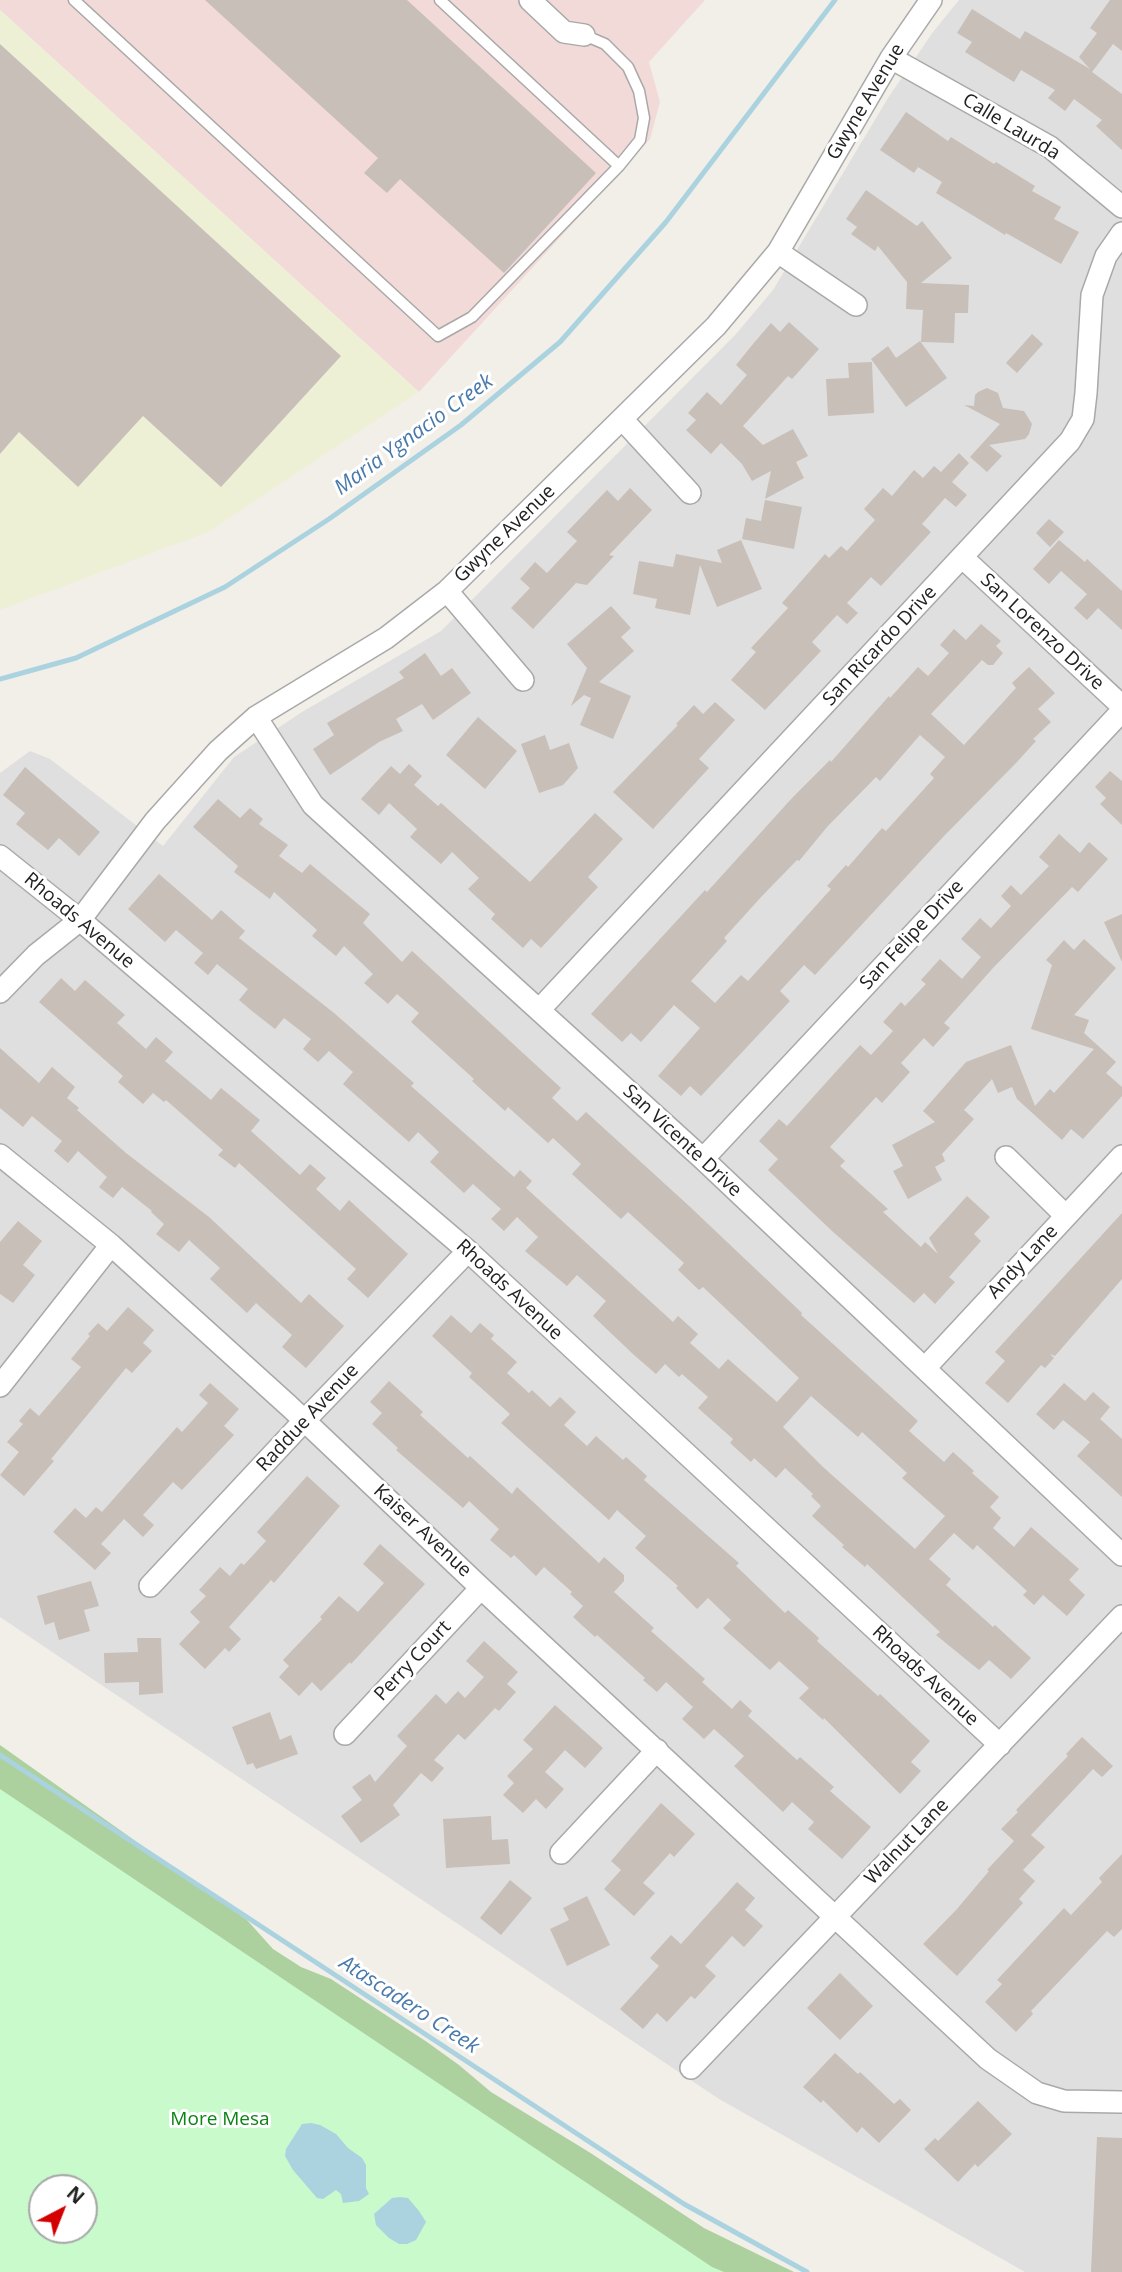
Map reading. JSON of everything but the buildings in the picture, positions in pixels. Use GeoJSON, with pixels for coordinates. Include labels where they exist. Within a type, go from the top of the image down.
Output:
{"type":"FeatureCollection","features":[{"type":"Feature","properties":{"kind":"street"},"geometry":{"type":"LineString","coordinates":[[530,0],[564,32],[584,36]]}},
{"type":"Feature","properties":{"kind":"street","name":"Gwyne Avenue"},"geometry":{"type":"LineString","coordinates":[[0,992],[36,955],[80,920],[131,850],[218,751],[256,717],[386,638],[447,591],[716,326],[778,252],[891,58],[931,0]]}},
{"type":"Feature","properties":{"kind":"street","name":"Calle Laurda"},"geometry":{"type":"LineString","coordinates":[[891,58],[1050,147],[1122,207]]}},
{"type":"Feature","properties":{"kind":"street","name":"San Ricardo Drive"},"geometry":{"type":"LineString","coordinates":[[540,1010],[1070,441],[1083,419],[1092,295],[1107,256],[1122,233]]}},
{"type":"Feature","properties":{"kind":"street"},"geometry":{"type":"LineString","coordinates":[[778,252],[856,305]]}},
{"type":"Feature","properties":{"kind":"street"},"geometry":{"type":"LineString","coordinates":[[622,419],[690,493]]}},
{"type":"Feature","properties":{"kind":"street","name":"San Lorenzo Drive"},"geometry":{"type":"LineString","coordinates":[[962,558],[1122,706]]}},
{"type":"Feature","properties":{"kind":"street"},"geometry":{"type":"LineString","coordinates":[[447,591],[523,680]]}},
{"type":"Feature","properties":{"kind":"street","name":"San Felipe Drive"},"geometry":{"type":"LineString","coordinates":[[703,1159],[1122,711]]}},
{"type":"Feature","properties":{"kind":"street","name":"San Vicente Drive"},"geometry":{"type":"LineString","coordinates":[[256,717],[313,805],[703,1159],[1122,1555]]}},
{"type":"Feature","properties":{"kind":"street","name":"Rhoads Avenue"},"geometry":{"type":"LineString","coordinates":[[0,856],[80,920],[468,1251],[1000,1745]]}},
{"type":"Feature","properties":{"kind":"street","name":"Kaiser Avenue"},"geometry":{"type":"LineString","coordinates":[[0,1155],[111,1245],[305,1420],[481,1588],[835,1916]]}},
{"type":"Feature","properties":{"kind":"street","name":"Andy Lane"},"geometry":{"type":"LineString","coordinates":[[925,1368],[1122,1156]]}},
{"type":"Feature","properties":{"kind":"street"},"geometry":{"type":"LineString","coordinates":[[1006,1157],[1066,1216]]}},
{"type":"Feature","properties":{"kind":"street"},"geometry":{"type":"LineString","coordinates":[[0,1386],[111,1245]]}},
{"type":"Feature","properties":{"kind":"street","name":"Raddue Avenue"},"geometry":{"type":"LineString","coordinates":[[150,1586],[468,1251]]}},
{"type":"Feature","properties":{"kind":"street","name":"Perry Court"},"geometry":{"type":"LineString","coordinates":[[345,1734],[481,1588]]}},
{"type":"Feature","properties":{"kind":"street","name":"Walnut Lane"},"geometry":{"type":"LineString","coordinates":[[691,2068],[1122,1616]]}},
{"type":"Feature","properties":{"kind":"street"},"geometry":{"type":"LineString","coordinates":[[561,1853],[657,1750]]}},
{"type":"Feature","properties":{"kind":"street"},"geometry":{"type":"LineString","coordinates":[[835,1916],[989,2059],[1027,2087],[1064,2101],[1122,2102]]}},
{"type":"Feature","properties":{"kind":"lane"},"geometry":{"type":"LineString","coordinates":[[74,0],[439,336],[472,317],[619,166],[640,140],[644,118],[639,91],[628,67],[605,44],[584,36]]}},
{"type":"Feature","properties":{"kind":"lane"},"geometry":{"type":"LineString","coordinates":[[440,0],[619,166]]}},
{"type":"Feature","properties":{"kind":"shaded area"},"geometry":{"type":"Polygon","coordinates":[[[0,0],[705,0],[649,62],[660,102],[650,139],[419,392],[0,10],[0,0]]]}},
{"type":"Feature","properties":{"kind":"shaded area"},"geometry":{"type":"Polygon","coordinates":[[[959,0],[1122,0],[1122,2272],[1025,2272],[719,2099],[0,1617],[0,773],[30,751],[50,759],[163,846],[234,757],[302,712],[441,631],[736,334],[773,290],[888,98],[933,32],[959,0]]]}},
{"type":"Feature","properties":{"kind":"green space"},"geometry":{"type":"Polygon","coordinates":[[[0,10],[419,392],[208,532],[0,610],[0,10]]]}},
{"type":"Feature","properties":{"kind":"green space","name":"More Mesa"},"geometry":{"type":"Polygon","coordinates":[[[0,1745],[247,1920],[273,1949],[301,1967],[331,1979],[427,2042],[491,2092],[589,2152],[704,2228],[794,2272],[137,2272],[98,2210],[98,2174],[70,2174],[0,2102],[0,1745]]]}},
{"type":"Feature","properties":{"kind":"green space","name":"More Mesa"},"geometry":{"type":"Polygon","coordinates":[[[0,1789],[712,2267],[724,2272],[0,2272],[0,1789]]]}},
{"type":"Feature","properties":{"kind":"water"},"geometry":{"type":"Polygon","coordinates":[[[311,2123],[336,2134],[348,2148],[362,2158],[366,2165],[366,2188],[369,2194],[359,2201],[343,2203],[341,2194],[336,2190],[323,2199],[317,2198],[293,2170],[285,2156],[286,2149],[302,2124],[311,2123]]]}},
{"type":"Feature","properties":{"kind":"water"},"geometry":{"type":"Polygon","coordinates":[[[392,2198],[408,2198],[426,2222],[416,2240],[407,2244],[399,2244],[389,2238],[376,2225],[374,2214],[392,2198]]]}},
{"type":"Feature","properties":{"kind":"waterway","name":"Maria Ygnacio Creek"},"geometry":{"type":"LineString","coordinates":[[0,679],[76,658],[225,587],[329,519],[461,425],[560,342],[666,222],[835,0]]}},
{"type":"Feature","properties":{"kind":"waterway","name":"Atascadero Creek"},"geometry":{"type":"LineString","coordinates":[[0,1755],[684,2204],[807,2272]]}}]}
